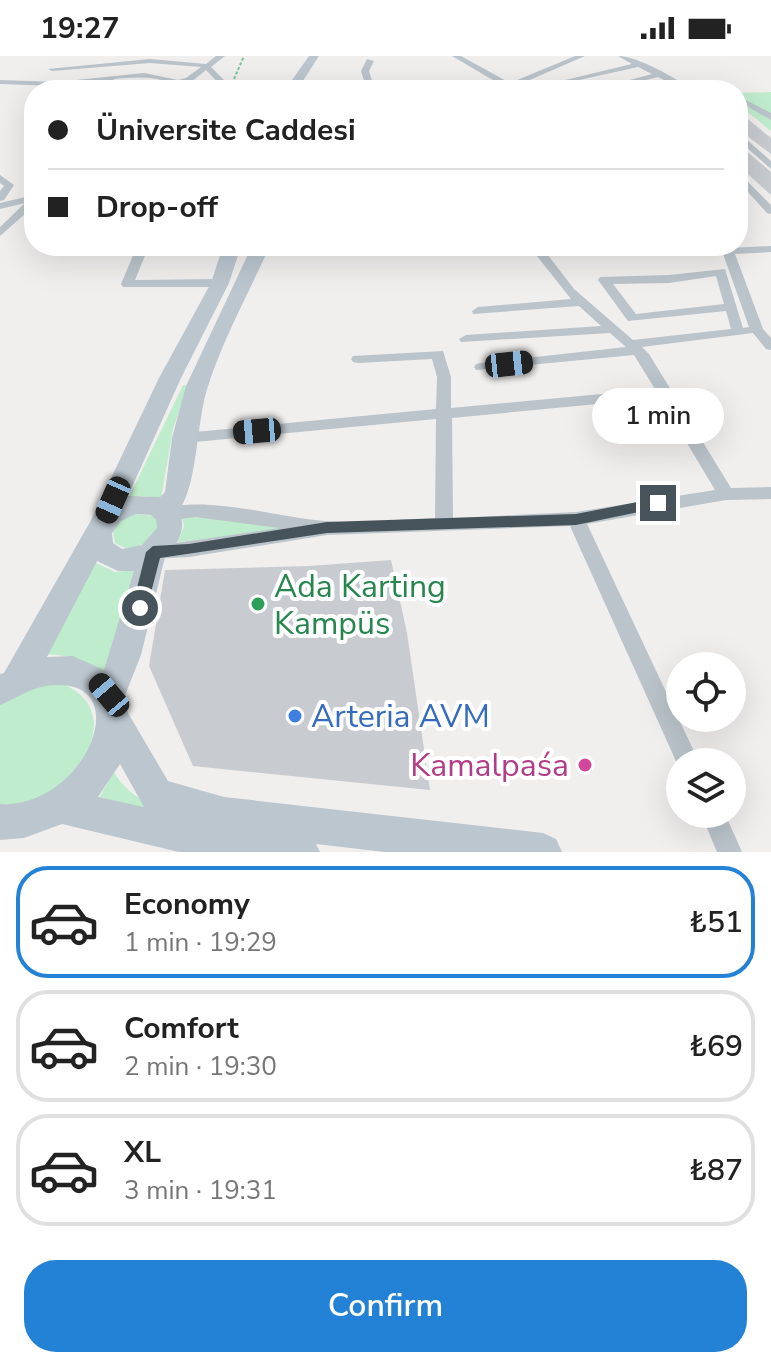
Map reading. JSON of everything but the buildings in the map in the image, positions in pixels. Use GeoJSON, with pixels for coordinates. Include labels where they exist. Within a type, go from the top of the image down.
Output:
{"type":"FeatureCollection","features":[{"type":"Feature","properties":{"kind":"main road"},"geometry":{"type":"LineString","coordinates":[[298,80],[314,56]]}},
{"type":"Feature","properties":{"kind":"main road"},"geometry":{"type":"LineString","coordinates":[[318,73],[327,56]]}},
{"type":"Feature","properties":{"kind":"main road"},"geometry":{"type":"LineString","coordinates":[[8,684],[59,608],[101,527],[157,406],[220,283],[229,256]]}},
{"type":"Feature","properties":{"kind":"main road"},"geometry":{"type":"LineString","coordinates":[[166,512],[177,494],[184,438],[197,386],[256,256]]}},
{"type":"Feature","properties":{"kind":"main road"},"geometry":{"type":"LineString","coordinates":[[134,504],[146,504],[166,512],[172,526],[170,535],[153,552],[128,560],[106,556],[100,549],[101,527],[112,514],[134,504]]}},
{"type":"Feature","properties":{"kind":"main road"},"geometry":{"type":"LineString","coordinates":[[0,822],[34,818],[61,806],[83,788],[100,767],[111,745],[112,709],[153,552]]}},
{"type":"Feature","properties":{"kind":"main road"},"geometry":{"type":"LineString","coordinates":[[8,684],[39,671],[61,669],[81,672],[97,681],[157,796],[224,815],[543,852]]}},
{"type":"Feature","properties":{"kind":"main road"},"geometry":{"type":"LineString","coordinates":[[61,806],[210,841],[301,852]]}},
{"type":"Feature","properties":{"kind":"street"},"geometry":{"type":"LineString","coordinates":[[188,80],[221,56]]}},
{"type":"Feature","properties":{"kind":"street"},"geometry":{"type":"LineString","coordinates":[[622,56],[672,80]]}},
{"type":"Feature","properties":{"kind":"street"},"geometry":{"type":"LineString","coordinates":[[52,69],[176,57],[208,66],[219,80]]}},
{"type":"Feature","properties":{"kind":"street"},"geometry":{"type":"LineString","coordinates":[[460,57],[493,80]]}},
{"type":"Feature","properties":{"kind":"street"},"geometry":{"type":"LineString","coordinates":[[523,80],[578,57],[606,72]]}},
{"type":"Feature","properties":{"kind":"street"},"geometry":{"type":"LineString","coordinates":[[368,80],[365,71],[370,61]]}},
{"type":"Feature","properties":{"kind":"street"},"geometry":{"type":"LineString","coordinates":[[119,77],[120,62]]}},
{"type":"Feature","properties":{"kind":"street"},"geometry":{"type":"LineString","coordinates":[[570,80],[640,64]]}},
{"type":"Feature","properties":{"kind":"street"},"geometry":{"type":"LineString","coordinates":[[550,68],[559,80]]}},
{"type":"Feature","properties":{"kind":"street"},"geometry":{"type":"LineString","coordinates":[[638,80],[662,74]]}},
{"type":"Feature","properties":{"kind":"street"},"geometry":{"type":"LineString","coordinates":[[96,80],[157,75],[172,80]]}},
{"type":"Feature","properties":{"kind":"street"},"geometry":{"type":"LineString","coordinates":[[0,82],[24,83]]}},
{"type":"Feature","properties":{"kind":"street"},"geometry":{"type":"LineString","coordinates":[[748,104],[771,117]]}},
{"type":"Feature","properties":{"kind":"street"},"geometry":{"type":"LineString","coordinates":[[748,144],[771,166]]}},
{"type":"Feature","properties":{"kind":"street"},"geometry":{"type":"LineString","coordinates":[[0,178],[9,185],[0,198]]}},
{"type":"Feature","properties":{"kind":"street"},"geometry":{"type":"LineString","coordinates":[[748,186],[771,211]]}},
{"type":"Feature","properties":{"kind":"street"},"geometry":{"type":"LineString","coordinates":[[0,206],[24,201]]}},
{"type":"Feature","properties":{"kind":"street"},"geometry":{"type":"LineString","coordinates":[[0,233],[24,209]]}},
{"type":"Feature","properties":{"kind":"street"},"geometry":{"type":"LineString","coordinates":[[748,248],[771,249]]}},
{"type":"Feature","properties":{"kind":"street"},"geometry":{"type":"LineString","coordinates":[[139,256],[127,284],[220,283]]}},
{"type":"Feature","properties":{"kind":"street"},"geometry":{"type":"LineString","coordinates":[[543,256],[570,292],[634,347],[726,494]]}},
{"type":"Feature","properties":{"kind":"street"},"geometry":{"type":"LineString","coordinates":[[729,256],[757,330],[771,346]]}},
{"type":"Feature","properties":{"kind":"street"},"geometry":{"type":"LineString","coordinates":[[731,307],[633,318],[604,280],[669,279],[721,272],[731,307],[738,332]]}},
{"type":"Feature","properties":{"kind":"street"},"geometry":{"type":"LineString","coordinates":[[478,311],[581,302]]}},
{"type":"Feature","properties":{"kind":"street"},"geometry":{"type":"LineString","coordinates":[[520,307],[534,334]]}},
{"type":"Feature","properties":{"kind":"street"},"geometry":{"type":"LineString","coordinates":[[466,339],[613,329]]}},
{"type":"Feature","properties":{"kind":"street"},"geometry":{"type":"LineString","coordinates":[[481,367],[757,330]]}},
{"type":"Feature","properties":{"kind":"street"},"geometry":{"type":"LineString","coordinates":[[358,359],[438,354],[444,377],[444,525]]}},
{"type":"Feature","properties":{"kind":"street"},"geometry":{"type":"LineString","coordinates":[[184,438],[664,393]]}},
{"type":"Feature","properties":{"kind":"street"},"geometry":{"type":"LineString","coordinates":[[153,552],[203,548],[327,528],[576,519],[726,494],[771,493]]}},
{"type":"Feature","properties":{"kind":"street"},"geometry":{"type":"LineString","coordinates":[[166,512],[195,510],[327,528]]}},
{"type":"Feature","properties":{"kind":"street"},"geometry":{"type":"LineString","coordinates":[[576,519],[682,748]]}},
{"type":"Feature","properties":{"kind":"street"},"geometry":{"type":"LineString","coordinates":[[719,828],[730,852]]}},
{"type":"Feature","properties":{"kind":"path"},"geometry":{"type":"LineString","coordinates":[[234,80],[244,56]]}},
{"type":"Feature","properties":{"kind":"green space"},"geometry":{"type":"Polygon","coordinates":[[[771,92],[771,131],[748,112],[748,93],[771,92]]]}},
{"type":"Feature","properties":{"kind":"green space"},"geometry":{"type":"Polygon","coordinates":[[[183,385],[188,386],[173,429],[161,499],[144,496],[128,499],[183,385]]]}},
{"type":"Feature","properties":{"kind":"green space"},"geometry":{"type":"Polygon","coordinates":[[[134,514],[154,516],[159,526],[141,545],[122,547],[115,543],[113,532],[120,521],[134,514]]]}},
{"type":"Feature","properties":{"kind":"green space"},"geometry":{"type":"Polygon","coordinates":[[[182,516],[307,527],[178,542],[184,526],[182,516]]]}},
{"type":"Feature","properties":{"kind":"green space"},"geometry":{"type":"Polygon","coordinates":[[[92,561],[115,572],[145,569],[108,674],[74,658],[38,655],[92,561]]]}},
{"type":"Feature","properties":{"kind":"green space"},"geometry":{"type":"Polygon","coordinates":[[[63,684],[80,695],[90,708],[94,723],[86,754],[76,769],[49,793],[25,802],[0,805],[0,701],[23,688],[63,684]]]}},
{"type":"Feature","properties":{"kind":"green space"},"geometry":{"type":"Polygon","coordinates":[[[114,772],[134,794],[179,816],[98,800],[114,772]]]}},
{"type":"Feature","properties":{"kind":"place","name":"Ada Karting Kampüs"},"geometry":{"type":"Point","coordinates":[258,604]}},
{"type":"Feature","properties":{"kind":"place","name":"Arteria AVM"},"geometry":{"type":"Point","coordinates":[295,716]}},
{"type":"Feature","properties":{"kind":"place","name":"Kamalpaśa"},"geometry":{"type":"Point","coordinates":[585,765]}},
{"type":"Feature","properties":{"kind":"route"},"geometry":{"type":"LineString","coordinates":[[140,608],[153,552],[189,550],[327,528],[576,519],[658,503]]}}]}
